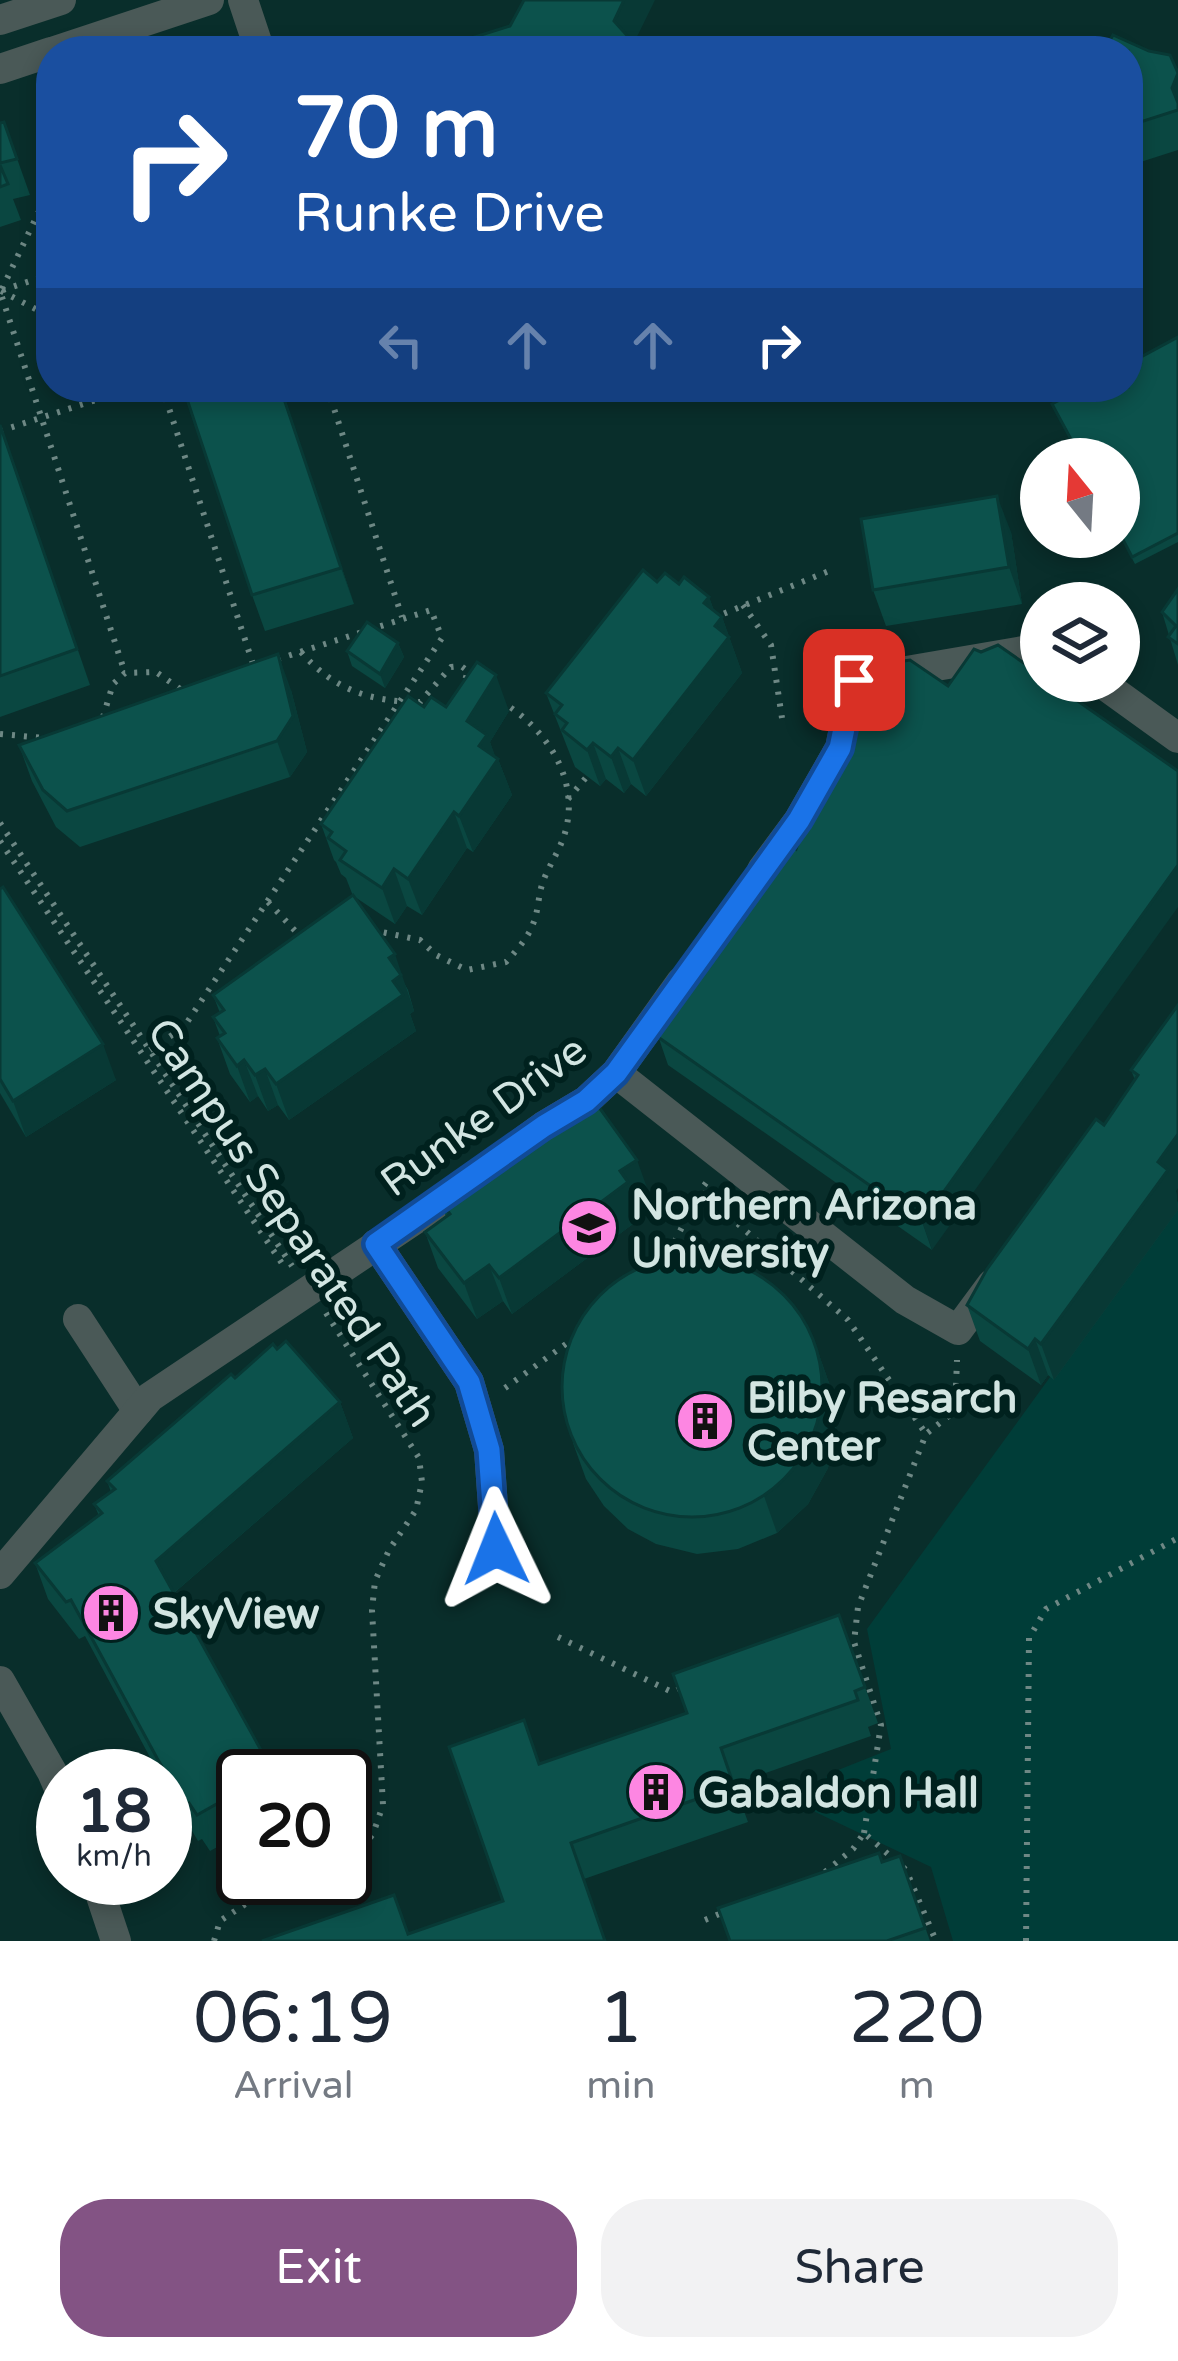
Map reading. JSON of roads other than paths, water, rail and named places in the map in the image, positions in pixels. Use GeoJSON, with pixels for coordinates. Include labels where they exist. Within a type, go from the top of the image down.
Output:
{"type":"FeatureCollection","features":[{"type":"Feature","properties":{"kind":"street"},"geometry":{"type":"LineString","coordinates":[[0,20],[62,0]]}},
{"type":"Feature","properties":{"kind":"street"},"geometry":{"type":"LineString","coordinates":[[101,36],[209,0]]}},
{"type":"Feature","properties":{"kind":"street"},"geometry":{"type":"LineString","coordinates":[[243,0],[255,36]]}},
{"type":"Feature","properties":{"kind":"street"},"geometry":{"type":"LineString","coordinates":[[0,69],[36,57]]}},
{"type":"Feature","properties":{"kind":"street"},"geometry":{"type":"LineString","coordinates":[[747,890],[799,820],[840,748],[854,680],[1020,652]]}},
{"type":"Feature","properties":{"kind":"street"},"geometry":{"type":"LineString","coordinates":[[1128,702],[1178,738]]}},
{"type":"Feature","properties":{"kind":"street","name":"Runke Drive"},"geometry":{"type":"LineString","coordinates":[[0,1574],[150,1397],[586,1101],[616,1073],[694,962]]}},
{"type":"Feature","properties":{"kind":"street"},"geometry":{"type":"LineString","coordinates":[[616,1073],[905,1300],[958,1330],[1013,1254]]}},
{"type":"Feature","properties":{"kind":"street"},"geometry":{"type":"LineString","coordinates":[[376,1244],[469,1382],[489,1450],[496,1549]]}},
{"type":"Feature","properties":{"kind":"street"},"geometry":{"type":"LineString","coordinates":[[78,1318],[138,1412]]}},
{"type":"Feature","properties":{"kind":"street"},"geometry":{"type":"LineString","coordinates":[[0,1681],[39,1749]]}},
{"type":"Feature","properties":{"kind":"street"},"geometry":{"type":"LineString","coordinates":[[94,1905],[116,1941]]}},
{"type":"Feature","properties":{"kind":"place","name":"Northern Arizona University"},"geometry":{"type":"Point","coordinates":[589,1228]}},
{"type":"Feature","properties":{"kind":"place","name":"Bilby Resarch Center"},"geometry":{"type":"Point","coordinates":[705,1421]}},
{"type":"Feature","properties":{"kind":"place","name":"SkyView"},"geometry":{"type":"Point","coordinates":[111,1613]}},
{"type":"Feature","properties":{"kind":"place","name":"Gabaldon Hall"},"geometry":{"type":"Point","coordinates":[656,1792]}}]}
